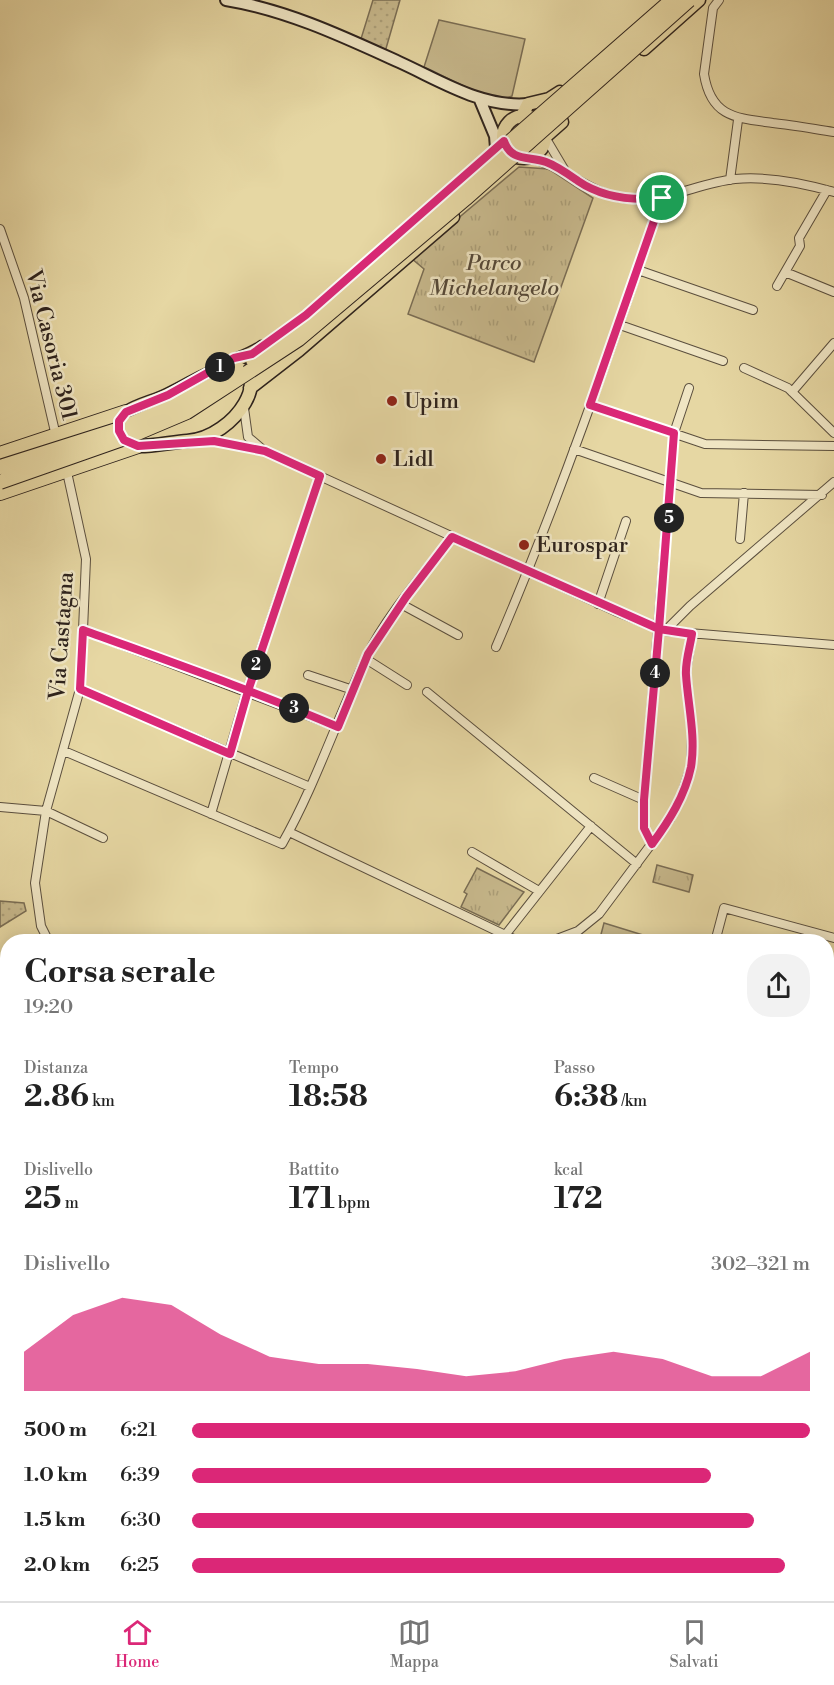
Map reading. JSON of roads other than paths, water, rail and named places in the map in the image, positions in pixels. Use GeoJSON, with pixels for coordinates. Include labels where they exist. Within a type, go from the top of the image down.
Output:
{"type":"FeatureCollection","features":[{"type":"Feature","properties":{"kind":"highway"},"geometry":{"type":"LineString","coordinates":[[0,466],[120,429],[175,405],[241,369],[293,332],[672,0]]}},
{"type":"Feature","properties":{"kind":"highway"},"geometry":{"type":"LineString","coordinates":[[0,482],[128,437],[187,412],[299,339],[465,199],[689,0]]}},
{"type":"Feature","properties":{"kind":"highway"},"geometry":{"type":"LineString","coordinates":[[0,454],[126,412]]}},
{"type":"Feature","properties":{"kind":"highway"},"geometry":{"type":"LineString","coordinates":[[0,493],[138,446]]}},
{"type":"Feature","properties":{"kind":"main road"},"geometry":{"type":"LineString","coordinates":[[521,118],[528,104],[557,95],[665,0]]}},
{"type":"Feature","properties":{"kind":"main road"},"geometry":{"type":"LineString","coordinates":[[250,388],[377,284],[524,158],[540,151],[545,137],[699,0]]}},
{"type":"Feature","properties":{"kind":"main road"},"geometry":{"type":"LineString","coordinates":[[215,369],[239,368],[246,374],[250,388],[244,408],[223,429],[190,441],[138,446],[124,440],[119,431],[119,421],[126,412],[168,395],[234,358],[252,354],[306,315],[501,142],[510,122],[521,118],[535,119],[540,124],[545,137]]}},
{"type":"Feature","properties":{"kind":"main road"},"geometry":{"type":"LineString","coordinates":[[501,142],[510,153],[524,158]]}},
{"type":"Feature","properties":{"kind":"street"},"geometry":{"type":"LineString","coordinates":[[226,0],[278,13],[324,30],[480,100],[510,105],[528,104]]}},
{"type":"Feature","properties":{"kind":"street"},"geometry":{"type":"LineString","coordinates":[[719,0],[713,8],[704,74],[706,84],[717,104],[738,120],[834,132]]}},
{"type":"Feature","properties":{"kind":"street"},"geometry":{"type":"LineString","coordinates":[[480,100],[501,142]]}},
{"type":"Feature","properties":{"kind":"street"},"geometry":{"type":"LineString","coordinates":[[510,105],[521,118]]}},
{"type":"Feature","properties":{"kind":"street"},"geometry":{"type":"LineString","coordinates":[[730,180],[738,120]]}},
{"type":"Feature","properties":{"kind":"street"},"geometry":{"type":"LineString","coordinates":[[545,137],[567,173]]}},
{"type":"Feature","properties":{"kind":"street"},"geometry":{"type":"LineString","coordinates":[[524,158],[547,162],[593,190],[629,199],[662,198],[730,180],[754,179],[803,183],[831,191],[799,238],[800,246],[777,286]]}},
{"type":"Feature","properties":{"kind":"street"},"geometry":{"type":"LineString","coordinates":[[496,647],[528,572],[620,325],[662,198]]}},
{"type":"Feature","properties":{"kind":"street","name":"Via Casoria 301"},"geometry":{"type":"LineString","coordinates":[[0,229],[24,298],[56,435]]}},
{"type":"Feature","properties":{"kind":"street"},"geometry":{"type":"LineString","coordinates":[[638,270],[753,310]]}},
{"type":"Feature","properties":{"kind":"street"},"geometry":{"type":"LineString","coordinates":[[785,272],[834,292]]}},
{"type":"Feature","properties":{"kind":"street"},"geometry":{"type":"LineString","coordinates":[[620,325],[723,361]]}},
{"type":"Feature","properties":{"kind":"street"},"geometry":{"type":"LineString","coordinates":[[792,392],[834,343]]}},
{"type":"Feature","properties":{"kind":"street"},"geometry":{"type":"LineString","coordinates":[[744,368],[792,392],[834,433]]}},
{"type":"Feature","properties":{"kind":"street"},"geometry":{"type":"LineString","coordinates":[[652,844],[644,828],[644,800],[662,630],[674,433],[689,388]]}},
{"type":"Feature","properties":{"kind":"street"},"geometry":{"type":"LineString","coordinates":[[590,405],[705,444],[834,446]]}},
{"type":"Feature","properties":{"kind":"street"},"geometry":{"type":"LineString","coordinates":[[244,408],[248,436],[265,451]]}},
{"type":"Feature","properties":{"kind":"street"},"geometry":{"type":"LineString","coordinates":[[190,441],[214,441],[265,451],[598,604],[662,630],[834,645]]}},
{"type":"Feature","properties":{"kind":"street"},"geometry":{"type":"LineString","coordinates":[[574,449],[701,493],[822,495]]}},
{"type":"Feature","properties":{"kind":"street","name":"Via Castagna"},"geometry":{"type":"LineString","coordinates":[[45,934],[41,926],[34,883],[46,811],[80,689],[83,630],[86,558],[67,471]]}},
{"type":"Feature","properties":{"kind":"street"},"geometry":{"type":"LineString","coordinates":[[211,814],[248,691],[320,476]]}},
{"type":"Feature","properties":{"kind":"street"},"geometry":{"type":"LineString","coordinates":[[662,630],[822,495],[834,482]]}},
{"type":"Feature","properties":{"kind":"street"},"geometry":{"type":"LineString","coordinates":[[740,540],[744,493]]}},
{"type":"Feature","properties":{"kind":"street"},"geometry":{"type":"LineString","coordinates":[[598,604],[626,521]]}},
{"type":"Feature","properties":{"kind":"street"},"geometry":{"type":"LineString","coordinates":[[64,751],[282,844],[338,727],[366,658],[401,604],[452,537]]}},
{"type":"Feature","properties":{"kind":"street"},"geometry":{"type":"LineString","coordinates":[[401,604],[458,635]]}},
{"type":"Feature","properties":{"kind":"street"},"geometry":{"type":"LineString","coordinates":[[83,630],[338,727]]}},
{"type":"Feature","properties":{"kind":"street"},"geometry":{"type":"LineString","coordinates":[[570,934],[578,931],[599,914],[670,819],[681,797],[691,765],[692,734],[686,672],[692,634]]}},
{"type":"Feature","properties":{"kind":"street"},"geometry":{"type":"LineString","coordinates":[[366,658],[407,686]]}},
{"type":"Feature","properties":{"kind":"street"},"geometry":{"type":"LineString","coordinates":[[308,675],[353,690]]}},
{"type":"Feature","properties":{"kind":"street"},"geometry":{"type":"LineString","coordinates":[[80,689],[310,787]]}},
{"type":"Feature","properties":{"kind":"street"},"geometry":{"type":"LineString","coordinates":[[428,692],[637,864]]}},
{"type":"Feature","properties":{"kind":"street"},"geometry":{"type":"LineString","coordinates":[[594,778],[644,800]]}},
{"type":"Feature","properties":{"kind":"street"},"geometry":{"type":"LineString","coordinates":[[0,807],[46,811],[103,838]]}},
{"type":"Feature","properties":{"kind":"street"},"geometry":{"type":"LineString","coordinates":[[289,832],[507,934],[591,826]]}},
{"type":"Feature","properties":{"kind":"street"},"geometry":{"type":"LineString","coordinates":[[472,852],[539,891]]}},
{"type":"Feature","properties":{"kind":"street"},"geometry":{"type":"LineString","coordinates":[[717,934],[724,908],[819,934]]}},
{"type":"Feature","properties":{"kind":"place","name":"Upim"},"geometry":{"type":"Point","coordinates":[392,401]}},
{"type":"Feature","properties":{"kind":"place","name":"Lidl"},"geometry":{"type":"Point","coordinates":[381,459]}},
{"type":"Feature","properties":{"kind":"place","name":"Eurospar"},"geometry":{"type":"Point","coordinates":[524,545]}},
{"type":"Feature","properties":{"kind":"park label","name":"Parco Michelangelo"},"geometry":{"type":"Point","coordinates":[494,276]}}]}
